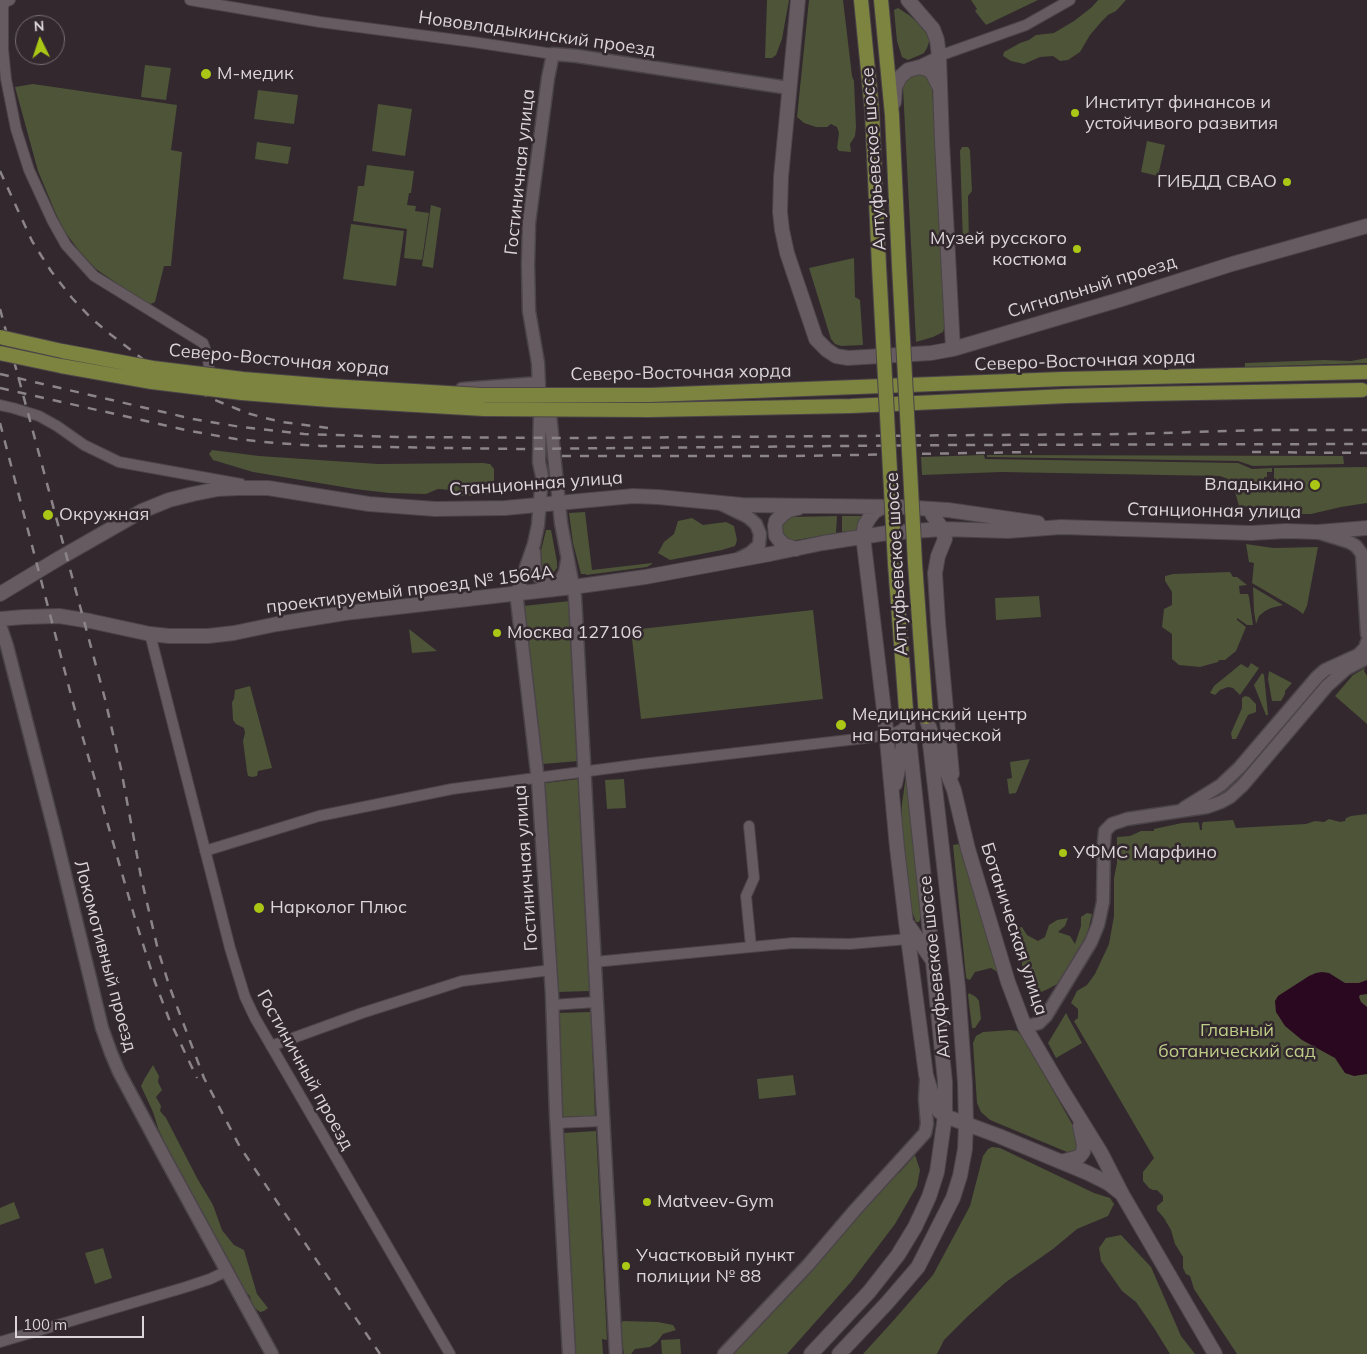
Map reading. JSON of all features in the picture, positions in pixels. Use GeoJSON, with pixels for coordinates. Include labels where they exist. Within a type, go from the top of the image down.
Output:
{"type":"FeatureCollection","features":[{"type":"Feature","properties":{"kind":"main road"},"geometry":{"type":"LineString","coordinates":[[789,88],[798,0]]}},
{"type":"Feature","properties":{"kind":"main road","name":"Алтуфьевское шоссе"},"geometry":{"type":"LineString","coordinates":[[811,1354],[869,1292],[898,1254],[914,1227],[928,1198],[937,1172],[945,1116],[945,1082],[906,710],[895,564],[872,111],[861,0]]}},
{"type":"Feature","properties":{"kind":"main road","name":"Алтуфьевское шоссе"},"geometry":{"type":"LineString","coordinates":[[839,1354],[918,1267],[953,1198],[960,1176],[965,1149],[966,1124],[966,1083],[958,987],[926,717],[915,563],[892,115],[881,0]]}},
{"type":"Feature","properties":{"kind":"main road"},"geometry":{"type":"LineString","coordinates":[[908,0],[933,29],[937,40],[953,349]]}},
{"type":"Feature","properties":{"kind":"main road"},"geometry":{"type":"LineString","coordinates":[[892,115],[895,87],[900,77],[908,70],[920,67],[927,69],[932,72],[940,89]]}},
{"type":"Feature","properties":{"kind":"main road","name":"Сигнальный проезд"},"geometry":{"type":"LineString","coordinates":[[789,88],[781,177],[780,212],[782,230],[787,253],[816,339],[836,356],[848,358],[931,353],[953,349],[1227,266],[1363,228]]}},
{"type":"Feature","properties":{"kind":"main road","name":"Северо-Восточная хорда"},"geometry":{"type":"LineString","coordinates":[[0,338],[153,368],[243,379],[339,387],[481,395],[650,395],[1063,379],[1366,372]]}},
{"type":"Feature","properties":{"kind":"main road","name":"Северо-Восточная хорда"},"geometry":{"type":"LineString","coordinates":[[0,352],[61,366],[152,382],[242,393],[484,409],[649,410],[851,406],[1132,394],[1362,390]]}},
{"type":"Feature","properties":{"kind":"main road"},"geometry":{"type":"LineString","coordinates":[[0,594],[133,516],[162,503],[218,489],[268,488]]}},
{"type":"Feature","properties":{"kind":"main road","name":"Станционная улица"},"geometry":{"type":"LineString","coordinates":[[268,488],[369,504],[414,508],[505,508],[634,496],[677,498],[742,505],[930,508],[962,511],[1061,527]]}},
{"type":"Feature","properties":{"kind":"main road"},"geometry":{"type":"LineString","coordinates":[[796,548],[784,545],[780,541],[776,536],[775,526],[783,514],[806,506]]}},
{"type":"Feature","properties":{"kind":"main road"},"geometry":{"type":"LineString","coordinates":[[883,507],[875,511],[870,517],[865,526],[863,536],[906,923],[926,1075],[932,1098],[939,1111],[945,1116]]}},
{"type":"Feature","properties":{"kind":"main road"},"geometry":{"type":"LineString","coordinates":[[930,508],[942,529],[945,539],[938,556],[935,583],[954,790]]}},
{"type":"Feature","properties":{"kind":"main road","name":"Станционная улица"},"geometry":{"type":"LineString","coordinates":[[733,561],[863,536],[942,529],[1008,531],[1061,527],[1230,533],[1318,532],[1367,528]]}},
{"type":"Feature","properties":{"kind":"main road","name":"проектируемый проезд № 1564А"},"geometry":{"type":"LineString","coordinates":[[0,619],[24,616],[60,616],[169,636],[234,633],[345,613],[552,590],[645,577],[733,561]]}},
{"type":"Feature","properties":{"kind":"main road"},"geometry":{"type":"LineString","coordinates":[[893,809],[894,790],[906,727],[906,710]]}},
{"type":"Feature","properties":{"kind":"main road","name":"Ботаническая улица"},"geometry":{"type":"LineString","coordinates":[[926,717],[954,790],[968,849],[1008,982],[1025,1027],[1101,1153],[1122,1194],[1215,1354]]}},
{"type":"Feature","properties":{"kind":"main road"},"geometry":{"type":"LineString","coordinates":[[937,803],[948,730]]}},
{"type":"Feature","properties":{"kind":"main road"},"geometry":{"type":"LineString","coordinates":[[906,923],[933,962]]}},
{"type":"Feature","properties":{"kind":"main road"},"geometry":{"type":"LineString","coordinates":[[1061,1162],[1079,1157],[1083,1152],[1084,1145],[1077,1115]]}},
{"type":"Feature","properties":{"kind":"main road","name":"Ботаническая улица"},"geometry":{"type":"LineString","coordinates":[[945,1116],[1088,1173],[1122,1194]]}},
{"type":"Feature","properties":{"kind":"street"},"geometry":{"type":"LineString","coordinates":[[10,0],[5,2],[3,7],[3,49],[6,79],[16,129],[29,170],[52,220],[66,245],[94,276],[203,344],[210,368],[209,382]]}},
{"type":"Feature","properties":{"kind":"street","name":"Нововладыкинский проезд"},"geometry":{"type":"LineString","coordinates":[[190,0],[320,22],[577,56],[789,88]]}},
{"type":"Feature","properties":{"kind":"street"},"geometry":{"type":"LineString","coordinates":[[915,68],[939,56],[1026,25],[1070,0]]}},
{"type":"Feature","properties":{"kind":"street","name":"Гостиничная улица"},"geometry":{"type":"LineString","coordinates":[[553,54],[548,78],[529,223],[529,311],[538,363],[539,462],[542,476],[538,524],[534,544],[517,594],[538,778],[551,970],[556,1123],[569,1354]]}},
{"type":"Feature","properties":{"kind":"street"},"geometry":{"type":"LineString","coordinates":[[0,352],[209,382],[330,391],[396,392],[539,383]]}},
{"type":"Feature","properties":{"kind":"street","name":"Гостиничная улица"},"geometry":{"type":"LineString","coordinates":[[539,383],[544,403],[550,414],[562,530],[573,587],[616,1354]]}},
{"type":"Feature","properties":{"kind":"street","name":"Станционная улица"},"geometry":{"type":"LineString","coordinates":[[0,405],[39,416],[84,445],[119,462],[268,488]]}},
{"type":"Feature","properties":{"kind":"street"},"geometry":{"type":"LineString","coordinates":[[721,504],[756,524],[760,534],[759,545],[755,549],[733,561]]}},
{"type":"Feature","properties":{"kind":"street"},"geometry":{"type":"LineString","coordinates":[[1318,532],[1354,544],[1360,549],[1363,559],[1367,634]]}},
{"type":"Feature","properties":{"kind":"street"},"geometry":{"type":"LineString","coordinates":[[534,544],[534,562],[537,572],[541,580],[552,590],[565,572],[567,558]]}},
{"type":"Feature","properties":{"kind":"street","name":"Локомотивный проезд"},"geometry":{"type":"LineString","coordinates":[[0,625],[55,832],[76,924],[106,1039],[119,1072],[164,1158],[272,1354]]}},
{"type":"Feature","properties":{"kind":"street","name":"Гостиничный проезд"},"geometry":{"type":"LineString","coordinates":[[150,634],[239,982],[250,1008],[271,1046],[450,1354]]}},
{"type":"Feature","properties":{"kind":"street"},"geometry":{"type":"LineString","coordinates":[[1180,810],[1220,785],[1240,766],[1317,677],[1325,670],[1358,655],[1365,648],[1367,642]]}},
{"type":"Feature","properties":{"kind":"street"},"geometry":{"type":"LineString","coordinates":[[1025,1027],[1039,1023],[1046,1016],[1092,942],[1103,902],[1105,832],[1112,824],[1117,821],[1207,807],[1230,797],[1243,785],[1328,686],[1346,669],[1367,658]]}},
{"type":"Feature","properties":{"kind":"street"},"geometry":{"type":"LineString","coordinates":[[1317,677],[1320,675],[1324,676],[1328,686]]}},
{"type":"Feature","properties":{"kind":"street"},"geometry":{"type":"LineString","coordinates":[[205,851],[336,811],[452,789],[886,734],[897,732],[906,727]]}},
{"type":"Feature","properties":{"kind":"street"},"geometry":{"type":"LineString","coordinates":[[749,826],[754,878],[746,896],[751,947]]}},
{"type":"Feature","properties":{"kind":"street"},"geometry":{"type":"LineString","coordinates":[[594,962],[793,943],[850,944],[908,939]]}},
{"type":"Feature","properties":{"kind":"street"},"geometry":{"type":"LineString","coordinates":[[271,1046],[362,1013],[462,981],[551,970]]}},
{"type":"Feature","properties":{"kind":"street"},"geometry":{"type":"LineString","coordinates":[[552,1004],[596,1002]]}},
{"type":"Feature","properties":{"kind":"street"},"geometry":{"type":"LineString","coordinates":[[724,1354],[808,1265],[925,1133],[927,1124],[926,1075]]}},
{"type":"Feature","properties":{"kind":"street"},"geometry":{"type":"LineString","coordinates":[[556,1123],[602,1121]]}},
{"type":"Feature","properties":{"kind":"street"},"geometry":{"type":"LineString","coordinates":[[0,1342],[186,1287],[226,1271]]}},
{"type":"Feature","properties":{"kind":"green space"},"geometry":{"type":"Polygon","coordinates":[[[767,0],[789,0],[782,39],[776,55],[772,58],[765,58],[767,0]]]}},
{"type":"Feature","properties":{"kind":"green space"},"geometry":{"type":"Polygon","coordinates":[[[809,0],[843,0],[854,81],[856,127],[855,136],[850,144],[851,152],[839,151],[837,148],[839,133],[837,127],[831,124],[827,127],[816,127],[804,123],[797,117],[809,0]]]}},
{"type":"Feature","properties":{"kind":"green space"},"geometry":{"type":"Polygon","coordinates":[[[971,0],[1038,0],[986,25],[975,11],[977,9],[971,0]]]}},
{"type":"Feature","properties":{"kind":"green space"},"geometry":{"type":"Polygon","coordinates":[[[1098,0],[1126,0],[1116,11],[1102,21],[1090,35],[1080,52],[1068,60],[1060,61],[1053,56],[1040,57],[1024,64],[1011,61],[1003,56],[1004,52],[1036,35],[1054,33],[1074,21],[1098,0]]]}},
{"type":"Feature","properties":{"kind":"green space"},"geometry":{"type":"Polygon","coordinates":[[[898,8],[918,23],[930,39],[924,53],[908,60],[902,57],[897,41],[894,10],[898,8]]]}},
{"type":"Feature","properties":{"kind":"green space"},"geometry":{"type":"Polygon","coordinates":[[[145,65],[171,68],[166,100],[141,97],[145,65]]]}},
{"type":"Feature","properties":{"kind":"green space"},"geometry":{"type":"Polygon","coordinates":[[[921,74],[928,78],[932,86],[946,322],[943,332],[916,342],[903,88],[905,81],[912,75],[921,74]]]}},
{"type":"Feature","properties":{"kind":"green space"},"geometry":{"type":"Polygon","coordinates":[[[33,84],[177,105],[171,150],[182,152],[171,266],[164,266],[155,302],[148,305],[96,269],[65,232],[38,171],[15,87],[33,84]]]}},
{"type":"Feature","properties":{"kind":"green space"},"geometry":{"type":"Polygon","coordinates":[[[258,90],[298,95],[294,124],[254,119],[258,90]]]}},
{"type":"Feature","properties":{"kind":"green space"},"geometry":{"type":"Polygon","coordinates":[[[378,104],[412,109],[405,156],[372,151],[378,104]]]}},
{"type":"Feature","properties":{"kind":"green space"},"geometry":{"type":"Polygon","coordinates":[[[1147,141],[1165,145],[1158,176],[1141,172],[1147,141]]]}},
{"type":"Feature","properties":{"kind":"green space"},"geometry":{"type":"Polygon","coordinates":[[[257,142],[291,147],[288,164],[255,159],[257,142]]]}},
{"type":"Feature","properties":{"kind":"green space"},"geometry":{"type":"Polygon","coordinates":[[[962,147],[968,147],[970,150],[972,191],[968,196],[969,244],[963,244],[960,151],[962,147]]]}},
{"type":"Feature","properties":{"kind":"green space"},"geometry":{"type":"Polygon","coordinates":[[[367,165],[414,171],[407,205],[416,206],[415,211],[429,213],[422,260],[404,258],[407,229],[353,221],[358,186],[364,186],[367,165]]]}},
{"type":"Feature","properties":{"kind":"green space"},"geometry":{"type":"Polygon","coordinates":[[[431,205],[441,208],[433,268],[422,266],[431,205]]]}},
{"type":"Feature","properties":{"kind":"green space"},"geometry":{"type":"Polygon","coordinates":[[[351,224],[404,231],[396,286],[343,279],[351,224]]]}},
{"type":"Feature","properties":{"kind":"green space"},"geometry":{"type":"Polygon","coordinates":[[[854,258],[855,297],[860,300],[863,345],[841,346],[835,344],[831,339],[809,268],[854,258]]]}},
{"type":"Feature","properties":{"kind":"green space"},"geometry":{"type":"Polygon","coordinates":[[[1367,358],[1367,363],[1245,367],[1245,363],[1324,360],[1351,361],[1367,358]]]}},
{"type":"Feature","properties":{"kind":"green space"},"geometry":{"type":"Polygon","coordinates":[[[212,450],[259,456],[378,464],[483,463],[490,464],[494,469],[494,489],[491,494],[462,496],[451,490],[438,489],[426,494],[389,493],[355,489],[253,472],[213,460],[209,454],[212,450]]]}},
{"type":"Feature","properties":{"kind":"green space"},"geometry":{"type":"Polygon","coordinates":[[[984,455],[985,459],[1238,463],[1252,469],[1272,468],[1272,472],[1267,472],[1267,477],[1264,477],[1264,490],[1274,490],[1274,468],[1367,467],[1367,503],[1311,514],[1301,514],[1275,508],[1239,506],[1234,488],[1228,479],[1220,476],[1001,472],[922,475],[921,457],[984,455]]]}},
{"type":"Feature","properties":{"kind":"green space"},"geometry":{"type":"Polygon","coordinates":[[[987,455],[1343,456],[1344,464],[1253,466],[1238,461],[987,457],[987,455]]]}},
{"type":"Feature","properties":{"kind":"green space"},"geometry":{"type":"Polygon","coordinates":[[[585,512],[592,570],[652,564],[647,567],[586,575],[581,574],[573,543],[569,513],[585,512]]]}},
{"type":"Feature","properties":{"kind":"green space"},"geometry":{"type":"Polygon","coordinates":[[[837,516],[836,533],[791,541],[783,539],[779,528],[789,517],[837,516]]]}},
{"type":"Feature","properties":{"kind":"green space"},"geometry":{"type":"Polygon","coordinates":[[[842,516],[864,516],[859,530],[842,532],[842,516]]]}},
{"type":"Feature","properties":{"kind":"green space"},"geometry":{"type":"Polygon","coordinates":[[[692,518],[703,525],[726,522],[734,526],[737,540],[735,546],[670,560],[658,553],[664,542],[674,534],[678,521],[692,518]]]}},
{"type":"Feature","properties":{"kind":"green space"},"geometry":{"type":"Polygon","coordinates":[[[546,530],[551,530],[557,562],[557,568],[550,577],[542,570],[539,559],[546,530]]]}},
{"type":"Feature","properties":{"kind":"green space"},"geometry":{"type":"Polygon","coordinates":[[[1246,544],[1273,548],[1318,547],[1307,606],[1303,614],[1252,583],[1254,563],[1249,562],[1246,544]]]}},
{"type":"Feature","properties":{"kind":"green space"},"geometry":{"type":"Polygon","coordinates":[[[1230,572],[1233,577],[1237,577],[1247,585],[1239,586],[1240,594],[1248,594],[1253,625],[1247,625],[1237,618],[1246,627],[1236,651],[1225,660],[1219,660],[1218,662],[1200,667],[1179,665],[1172,659],[1172,634],[1162,627],[1164,609],[1172,605],[1172,592],[1165,581],[1165,576],[1173,574],[1230,572]]]}},
{"type":"Feature","properties":{"kind":"green space"},"geometry":{"type":"Polygon","coordinates":[[[1253,587],[1283,605],[1265,611],[1259,616],[1256,624],[1254,611],[1253,587]]]}},
{"type":"Feature","properties":{"kind":"green space"},"geometry":{"type":"Polygon","coordinates":[[[1039,596],[1041,617],[996,620],[995,598],[1039,596]]]}},
{"type":"Feature","properties":{"kind":"green space"},"geometry":{"type":"Polygon","coordinates":[[[570,601],[579,761],[543,764],[523,606],[570,601]]]}},
{"type":"Feature","properties":{"kind":"green space"},"geometry":{"type":"Polygon","coordinates":[[[813,610],[823,699],[641,719],[631,630],[813,610]]]}},
{"type":"Feature","properties":{"kind":"green space"},"geometry":{"type":"Polygon","coordinates":[[[409,629],[437,651],[412,653],[409,629]]]}},
{"type":"Feature","properties":{"kind":"green space"},"geometry":{"type":"Polygon","coordinates":[[[1251,663],[1259,668],[1240,695],[1233,688],[1228,687],[1220,690],[1215,695],[1210,693],[1214,686],[1241,664],[1248,668],[1251,663]]]}},
{"type":"Feature","properties":{"kind":"green space"},"geometry":{"type":"Polygon","coordinates":[[[1365,668],[1364,671],[1367,676],[1367,724],[1335,696],[1353,675],[1365,668]]]}},
{"type":"Feature","properties":{"kind":"green space"},"geometry":{"type":"Polygon","coordinates":[[[1269,671],[1292,683],[1285,691],[1281,701],[1272,701],[1268,679],[1269,671]]]}},
{"type":"Feature","properties":{"kind":"green space"},"geometry":{"type":"Polygon","coordinates":[[[1262,673],[1264,675],[1268,715],[1266,715],[1254,685],[1262,673]]]}},
{"type":"Feature","properties":{"kind":"green space"},"geometry":{"type":"Polygon","coordinates":[[[250,686],[272,768],[258,771],[257,776],[252,777],[248,776],[247,771],[243,741],[244,728],[233,720],[232,702],[235,690],[250,686]]]}},
{"type":"Feature","properties":{"kind":"green space"},"geometry":{"type":"Polygon","coordinates":[[[1245,696],[1249,697],[1256,704],[1256,712],[1248,715],[1236,739],[1232,739],[1231,733],[1242,708],[1242,698],[1245,696]]]}},
{"type":"Feature","properties":{"kind":"green space"},"geometry":{"type":"Polygon","coordinates":[[[1030,759],[1016,793],[1009,794],[1007,779],[1012,778],[1010,762],[1030,759]]]}},
{"type":"Feature","properties":{"kind":"green space"},"geometry":{"type":"Polygon","coordinates":[[[906,775],[922,914],[919,922],[916,922],[911,909],[901,819],[906,775]]]}},
{"type":"Feature","properties":{"kind":"green space"},"geometry":{"type":"Polygon","coordinates":[[[578,779],[590,991],[558,992],[545,783],[578,779]]]}},
{"type":"Feature","properties":{"kind":"green space"},"geometry":{"type":"Polygon","coordinates":[[[624,779],[626,808],[607,809],[605,780],[624,779]]]}},
{"type":"Feature","properties":{"kind":"green space","name":"Главный ботанический сад"},"geometry":{"type":"Polygon","coordinates":[[[1367,814],[1367,1354],[1237,1354],[1194,1289],[1190,1276],[1186,1274],[1183,1268],[1183,1257],[1175,1244],[1171,1230],[1157,1210],[1157,1206],[1163,1201],[1163,1196],[1157,1190],[1149,1188],[1143,1181],[1143,1172],[1154,1158],[1074,1021],[1078,1018],[1078,1009],[1071,1003],[1077,991],[1087,985],[1095,974],[1109,944],[1114,916],[1117,837],[1130,836],[1141,831],[1154,831],[1154,829],[1182,823],[1198,822],[1200,830],[1202,830],[1203,822],[1233,820],[1236,828],[1306,824],[1315,821],[1324,822],[1329,819],[1340,822],[1345,821],[1346,818],[1351,816],[1367,814]]]}},
{"type":"Feature","properties":{"kind":"green space"},"geometry":{"type":"Polygon","coordinates":[[[960,844],[1001,973],[991,968],[975,972],[970,980],[966,977],[953,845],[960,844]]]}},
{"type":"Feature","properties":{"kind":"green space"},"geometry":{"type":"Polygon","coordinates":[[[1087,913],[1092,914],[1086,940],[1059,983],[1041,992],[1036,988],[1036,980],[1031,977],[1027,966],[1022,966],[1022,955],[1015,949],[1009,931],[1022,927],[1027,935],[1038,941],[1045,937],[1049,925],[1057,920],[1068,918],[1065,926],[1058,932],[1070,936],[1075,944],[1081,926],[1081,917],[1087,913]]]}},
{"type":"Feature","properties":{"kind":"green space"},"geometry":{"type":"Polygon","coordinates":[[[969,993],[979,1001],[981,1019],[975,1028],[972,1028],[969,993]]]}},
{"type":"Feature","properties":{"kind":"green space"},"geometry":{"type":"Polygon","coordinates":[[[591,1012],[595,1116],[560,1117],[556,1013],[591,1012]]]}},
{"type":"Feature","properties":{"kind":"green space"},"geometry":{"type":"Polygon","coordinates":[[[1066,1013],[1082,1043],[1056,1058],[1048,1043],[1066,1013]]]}},
{"type":"Feature","properties":{"kind":"green space"},"geometry":{"type":"Polygon","coordinates":[[[1017,1031],[1022,1036],[1079,1136],[1076,1151],[1067,1152],[990,1120],[981,1112],[977,1103],[973,1043],[976,1036],[983,1032],[1017,1031]]]}},
{"type":"Feature","properties":{"kind":"green space"},"geometry":{"type":"Polygon","coordinates":[[[153,1065],[159,1076],[158,1082],[162,1090],[156,1097],[161,1106],[160,1111],[166,1118],[213,1205],[222,1230],[234,1245],[244,1250],[257,1294],[268,1308],[264,1311],[260,1312],[252,1306],[250,1296],[242,1289],[236,1273],[177,1169],[158,1128],[141,1086],[153,1065]]]}},
{"type":"Feature","properties":{"kind":"green space"},"geometry":{"type":"Polygon","coordinates":[[[793,1075],[796,1095],[759,1099],[757,1079],[793,1075]]]}},
{"type":"Feature","properties":{"kind":"green space"},"geometry":{"type":"Polygon","coordinates":[[[596,1131],[607,1340],[602,1339],[603,1354],[573,1354],[563,1133],[596,1131]]]}},
{"type":"Feature","properties":{"kind":"green space"},"geometry":{"type":"Polygon","coordinates":[[[992,1147],[1000,1148],[1094,1193],[1110,1198],[1114,1204],[1108,1216],[1077,1229],[1053,1249],[1006,1282],[944,1340],[937,1354],[863,1354],[933,1275],[970,1206],[983,1156],[992,1147]]]}},
{"type":"Feature","properties":{"kind":"green space"},"geometry":{"type":"Polygon","coordinates":[[[915,1155],[920,1170],[917,1186],[895,1224],[851,1282],[787,1354],[728,1354],[860,1215],[862,1210],[872,1202],[872,1198],[883,1190],[915,1155]]]}},
{"type":"Feature","properties":{"kind":"green space"},"geometry":{"type":"Polygon","coordinates":[[[14,1202],[20,1218],[0,1225],[0,1208],[14,1202]]]}},
{"type":"Feature","properties":{"kind":"green space"},"geometry":{"type":"Polygon","coordinates":[[[1121,1235],[1151,1267],[1181,1336],[1195,1354],[1170,1354],[1136,1302],[1122,1291],[1101,1261],[1099,1248],[1106,1238],[1121,1235]]]}},
{"type":"Feature","properties":{"kind":"green space"},"geometry":{"type":"Polygon","coordinates":[[[103,1248],[112,1278],[95,1284],[85,1253],[103,1248]]]}},
{"type":"Feature","properties":{"kind":"green space"},"geometry":{"type":"Polygon","coordinates":[[[623,1321],[658,1322],[673,1325],[676,1330],[663,1334],[650,1347],[635,1349],[631,1354],[624,1354],[620,1330],[620,1325],[623,1321]]]}},
{"type":"Feature","properties":{"kind":"green space"},"geometry":{"type":"Polygon","coordinates":[[[680,1339],[681,1354],[662,1354],[661,1340],[680,1339]]]}},
{"type":"Feature","properties":{"kind":"shaded area"},"geometry":{"type":"Polygon","coordinates":[[[1322,972],[1329,973],[1345,983],[1359,983],[1367,980],[1367,994],[1360,995],[1359,997],[1361,1002],[1367,1007],[1367,1074],[1354,1076],[1345,1073],[1335,1058],[1302,1040],[1285,1026],[1276,1012],[1275,1001],[1278,996],[1309,976],[1322,972]]]}},
{"type":"Feature","properties":{"kind":"railway"},"geometry":{"type":"LineString","coordinates":[[0,171],[32,241],[51,271],[72,298],[110,334],[165,376],[215,400],[265,418],[328,428]]}},
{"type":"Feature","properties":{"kind":"railway"},"geometry":{"type":"LineString","coordinates":[[0,309],[105,699],[121,769],[141,877],[158,950],[170,988],[204,1078],[240,1147],[380,1354]]}},
{"type":"Feature","properties":{"kind":"railway"},"geometry":{"type":"LineString","coordinates":[[0,374],[193,419],[304,434],[397,437],[573,438],[1129,434],[1260,430],[1367,430]]}},
{"type":"Feature","properties":{"kind":"railway"},"geometry":{"type":"LineString","coordinates":[[0,388],[190,431],[236,439],[321,446],[518,449],[1367,444]]}},
{"type":"Feature","properties":{"kind":"railway"},"geometry":{"type":"LineString","coordinates":[[0,423],[76,714],[136,922],[169,1019],[197,1078]]}},
{"type":"Feature","properties":{"kind":"railway"},"geometry":{"type":"LineString","coordinates":[[562,456],[792,456],[1032,452]]}},
{"type":"Feature","properties":{"kind":"railway"},"geometry":{"type":"LineString","coordinates":[[1252,452],[1367,453]]}},
{"type":"Feature","properties":{"kind":"place","name":"М-медик"},"geometry":{"type":"Point","coordinates":[206,74]}},
{"type":"Feature","properties":{"kind":"place","name":"Институт финансов и устойчивого развития"},"geometry":{"type":"Point","coordinates":[1075,113]}},
{"type":"Feature","properties":{"kind":"place","name":"ГИБДД СВАО"},"geometry":{"type":"Point","coordinates":[1287,182]}},
{"type":"Feature","properties":{"kind":"place","name":"Музей русского костюма"},"geometry":{"type":"Point","coordinates":[1077,249]}},
{"type":"Feature","properties":{"kind":"place","name":"Владыкино"},"geometry":{"type":"Point","coordinates":[1315,485]}},
{"type":"Feature","properties":{"kind":"place","name":"Окружная"},"geometry":{"type":"Point","coordinates":[48,515]}},
{"type":"Feature","properties":{"kind":"place","name":"Москва 127106"},"geometry":{"type":"Point","coordinates":[497,633]}},
{"type":"Feature","properties":{"kind":"place","name":"Медицинский центр на Ботанической"},"geometry":{"type":"Point","coordinates":[841,725]}},
{"type":"Feature","properties":{"kind":"place","name":"УФМС Марфино"},"geometry":{"type":"Point","coordinates":[1063,853]}},
{"type":"Feature","properties":{"kind":"place","name":"Нарколог Плюс"},"geometry":{"type":"Point","coordinates":[259,908]}},
{"type":"Feature","properties":{"kind":"place","name":"Matveev-Gym"},"geometry":{"type":"Point","coordinates":[647,1202]}},
{"type":"Feature","properties":{"kind":"place","name":"Участковый пункт полиции № 88"},"geometry":{"type":"Point","coordinates":[626,1266]}}]}
